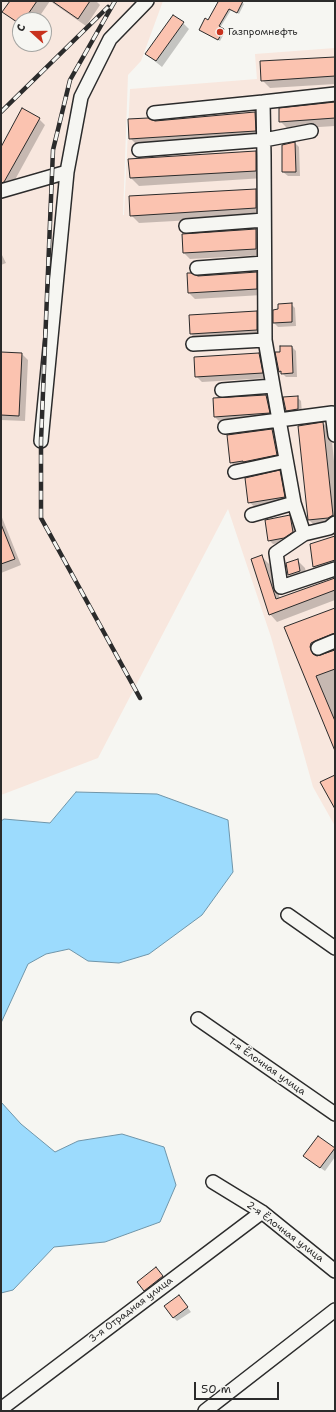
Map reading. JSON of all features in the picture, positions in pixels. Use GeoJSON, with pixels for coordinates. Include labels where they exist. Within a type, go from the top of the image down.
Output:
{"type":"FeatureCollection","features":[{"type":"Feature","properties":{"kind":"street"},"geometry":{"type":"LineString","coordinates":[[41,441],[67,172],[81,97],[110,40],[147,1]]}},
{"type":"Feature","properties":{"kind":"street"},"geometry":{"type":"LineString","coordinates":[[154,113],[335,94]]}},
{"type":"Feature","properties":{"kind":"street"},"geometry":{"type":"LineString","coordinates":[[263,102],[265,340],[294,503],[304,534]]}},
{"type":"Feature","properties":{"kind":"street"},"geometry":{"type":"LineString","coordinates":[[139,150],[264,140],[311,131]]}},
{"type":"Feature","properties":{"kind":"street"},"geometry":{"type":"LineString","coordinates":[[1,191],[67,172]]}},
{"type":"Feature","properties":{"kind":"street"},"geometry":{"type":"LineString","coordinates":[[186,226],[264,220]]}},
{"type":"Feature","properties":{"kind":"street"},"geometry":{"type":"LineString","coordinates":[[197,268],[264,263]]}},
{"type":"Feature","properties":{"kind":"street"},"geometry":{"type":"LineString","coordinates":[[192,344],[265,340]]}},
{"type":"Feature","properties":{"kind":"street"},"geometry":{"type":"LineString","coordinates":[[222,390],[273,386]]}},
{"type":"Feature","properties":{"kind":"street"},"geometry":{"type":"LineString","coordinates":[[226,427],[332,413],[335,435]]}},
{"type":"Feature","properties":{"kind":"street"},"geometry":{"type":"LineString","coordinates":[[236,472],[286,461]]}},
{"type":"Feature","properties":{"kind":"street"},"geometry":{"type":"LineString","coordinates":[[252,514],[294,503]]}},
{"type":"Feature","properties":{"kind":"street"},"geometry":{"type":"LineString","coordinates":[[335,523],[329,528],[304,534],[276,553],[281,587],[335,569]]}},
{"type":"Feature","properties":{"kind":"street"},"geometry":{"type":"LineString","coordinates":[[318,648],[335,641]]}},
{"type":"Feature","properties":{"kind":"street"},"geometry":{"type":"LineString","coordinates":[[288,915],[335,948]]}},
{"type":"Feature","properties":{"kind":"street","name":"1-я Ёлочная улица"},"geometry":{"type":"LineString","coordinates":[[198,1019],[335,1114]]}},
{"type":"Feature","properties":{"kind":"street","name":"2-я Ёлочная улица"},"geometry":{"type":"LineString","coordinates":[[214,1182],[262,1212],[335,1271]]}},
{"type":"Feature","properties":{"kind":"street","name":"3-я Отрадная улица"},"geometry":{"type":"LineString","coordinates":[[1,1408],[262,1212]]}},
{"type":"Feature","properties":{"kind":"street"},"geometry":{"type":"LineString","coordinates":[[205,1411],[335,1310]]}},
{"type":"Feature","properties":{"kind":"shaded area"},"geometry":{"type":"Polygon","coordinates":[[[1,1],[163,1],[141,61],[128,75],[123,215],[130,89],[257,79],[255,54],[335,48],[335,826],[313,787],[271,637],[228,509],[98,758],[1,795],[1,1]]]}},
{"type":"Feature","properties":{"kind":"water"},"geometry":{"type":"Polygon","coordinates":[[[76,792],[157,794],[228,820],[233,872],[202,915],[149,954],[119,963],[88,961],[69,949],[46,954],[28,964],[1,1023],[1,821],[4,819],[50,823],[76,792]]]}},
{"type":"Feature","properties":{"kind":"water"},"geometry":{"type":"Polygon","coordinates":[[[1,1102],[21,1124],[55,1152],[78,1141],[122,1134],[164,1147],[176,1185],[160,1222],[105,1242],[54,1247],[13,1290],[1,1293],[1,1102]]]}},
{"type":"Feature","properties":{"kind":"building"},"geometry":{"type":"Polygon","coordinates":[[[10,1],[37,1],[29,12],[12,12],[12,19],[2,12],[10,1]]]}},
{"type":"Feature","properties":{"kind":"building"},"geometry":{"type":"Polygon","coordinates":[[[52,1],[90,1],[78,19],[52,1]]]}},
{"type":"Feature","properties":{"kind":"building"},"geometry":{"type":"Polygon","coordinates":[[[215,1],[243,1],[237,13],[229,9],[219,26],[224,29],[218,40],[199,30],[205,18],[208,20],[218,2],[215,1]]]}},
{"type":"Feature","properties":{"kind":"building"},"geometry":{"type":"Polygon","coordinates":[[[173,15],[184,22],[156,61],[145,54],[173,15]]]}},
{"type":"Feature","properties":{"kind":"building"},"geometry":{"type":"Polygon","coordinates":[[[335,57],[335,76],[261,81],[260,61],[335,57]]]}},
{"type":"Feature","properties":{"kind":"building"},"geometry":{"type":"Polygon","coordinates":[[[335,102],[335,118],[279,122],[279,108],[335,102]]]}},
{"type":"Feature","properties":{"kind":"building"},"geometry":{"type":"Polygon","coordinates":[[[22,108],[40,118],[4,182],[1,183],[1,147],[22,108]]]}},
{"type":"Feature","properties":{"kind":"building"},"geometry":{"type":"Polygon","coordinates":[[[255,112],[256,131],[129,139],[128,119],[148,118],[155,121],[255,112]]]}},
{"type":"Feature","properties":{"kind":"building"},"geometry":{"type":"Polygon","coordinates":[[[295,142],[296,172],[282,172],[282,145],[295,142]]]}},
{"type":"Feature","properties":{"kind":"building"},"geometry":{"type":"Polygon","coordinates":[[[256,151],[256,171],[130,178],[128,159],[256,151]]]}},
{"type":"Feature","properties":{"kind":"building"},"geometry":{"type":"Polygon","coordinates":[[[256,189],[256,208],[130,216],[129,196],[256,189]]]}},
{"type":"Feature","properties":{"kind":"building"},"geometry":{"type":"Polygon","coordinates":[[[256,229],[256,249],[183,253],[182,234],[256,229]]]}},
{"type":"Feature","properties":{"kind":"building"},"geometry":{"type":"Polygon","coordinates":[[[257,272],[257,289],[188,293],[187,273],[198,276],[257,272]]]}},
{"type":"Feature","properties":{"kind":"building"},"geometry":{"type":"Polygon","coordinates":[[[292,303],[292,322],[273,323],[273,310],[278,309],[278,304],[292,303]]]}},
{"type":"Feature","properties":{"kind":"building"},"geometry":{"type":"Polygon","coordinates":[[[257,311],[257,330],[190,334],[189,315],[257,311]]]}},
{"type":"Feature","properties":{"kind":"building"},"geometry":{"type":"Polygon","coordinates":[[[280,346],[292,346],[293,373],[281,374],[281,371],[279,372],[275,352],[280,352],[280,346]]]}},
{"type":"Feature","properties":{"kind":"building"},"geometry":{"type":"Polygon","coordinates":[[[1,352],[22,353],[19,416],[1,415],[1,352]]]}},
{"type":"Feature","properties":{"kind":"building"},"geometry":{"type":"Polygon","coordinates":[[[259,353],[263,373],[195,377],[194,357],[259,353]]]}},
{"type":"Feature","properties":{"kind":"building"},"geometry":{"type":"Polygon","coordinates":[[[266,395],[270,413],[214,417],[213,398],[266,395]]]}},
{"type":"Feature","properties":{"kind":"building"},"geometry":{"type":"Polygon","coordinates":[[[298,396],[298,409],[286,411],[283,397],[298,396]]]}},
{"type":"Feature","properties":{"kind":"building"},"geometry":{"type":"Polygon","coordinates":[[[323,422],[333,515],[328,518],[308,520],[298,426],[323,422]]]}},
{"type":"Feature","properties":{"kind":"building"},"geometry":{"type":"Polygon","coordinates":[[[272,429],[277,455],[230,463],[227,435],[272,429]]]}},
{"type":"Feature","properties":{"kind":"building"},"geometry":{"type":"Polygon","coordinates":[[[280,470],[285,497],[248,503],[245,478],[280,470]]]}},
{"type":"Feature","properties":{"kind":"building"},"geometry":{"type":"Polygon","coordinates":[[[290,515],[293,532],[284,538],[268,541],[265,520],[290,515]]]}},
{"type":"Feature","properties":{"kind":"building"},"geometry":{"type":"Polygon","coordinates":[[[1,524],[15,559],[1,564],[1,524]]]}},
{"type":"Feature","properties":{"kind":"building"},"geometry":{"type":"Polygon","coordinates":[[[335,536],[335,560],[313,567],[310,544],[335,536]]]}},
{"type":"Feature","properties":{"kind":"building"},"geometry":{"type":"Polygon","coordinates":[[[262,555],[276,599],[335,578],[335,590],[269,615],[251,559],[262,555]]]}},
{"type":"Feature","properties":{"kind":"building"},"geometry":{"type":"Polygon","coordinates":[[[298,559],[300,571],[288,575],[286,563],[298,559]]]}},
{"type":"Feature","properties":{"kind":"building"},"geometry":{"type":"Polygon","coordinates":[[[335,608],[335,633],[311,643],[310,647],[313,654],[317,656],[335,650],[335,669],[316,676],[335,721],[335,751],[284,627],[335,608]]]}},
{"type":"Feature","properties":{"kind":"building"},"geometry":{"type":"Polygon","coordinates":[[[335,775],[335,809],[320,782],[335,775]]]}},
{"type":"Feature","properties":{"kind":"building"},"geometry":{"type":"Polygon","coordinates":[[[318,1136],[335,1148],[320,1168],[303,1156],[318,1136]]]}},
{"type":"Feature","properties":{"kind":"building"},"geometry":{"type":"Polygon","coordinates":[[[156,1267],[163,1276],[144,1291],[137,1282],[156,1267]]]}},
{"type":"Feature","properties":{"kind":"building"},"geometry":{"type":"Polygon","coordinates":[[[179,1295],[188,1307],[173,1318],[164,1306],[179,1295]]]}},
{"type":"Feature","properties":{"kind":"railway"},"geometry":{"type":"LineString","coordinates":[[115,1],[70,80],[53,150],[41,441],[41,518],[140,698]]}},
{"type":"Feature","properties":{"kind":"railway"},"geometry":{"type":"LineString","coordinates":[[1,112],[108,7]]}},
{"type":"Feature","properties":{"kind":"place","name":"Газпромнефть"},"geometry":{"type":"Point","coordinates":[220,32]}}]}
